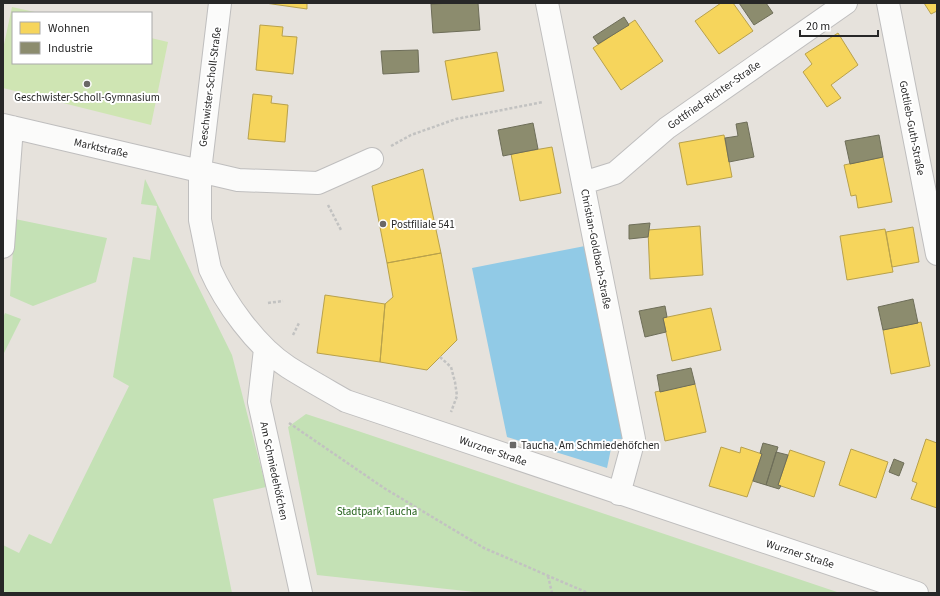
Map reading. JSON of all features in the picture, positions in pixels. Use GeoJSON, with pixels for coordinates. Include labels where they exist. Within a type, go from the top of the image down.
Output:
{"type":"FeatureCollection","features":[{"type":"Feature","properties":{"kind":"street","name":"Geschwister-Scholl-Straße"},"geometry":{"type":"LineString","coordinates":[[200,171],[220,3]]}},
{"type":"Feature","properties":{"kind":"street","name":"Christian-Goldbach-Straße"},"geometry":{"type":"LineString","coordinates":[[547,3],[634,438],[619,494]]}},
{"type":"Feature","properties":{"kind":"street","name":"Gottfried-Richter-Straße"},"geometry":{"type":"LineString","coordinates":[[583,183],[615,174],[667,128],[846,3]]}},
{"type":"Feature","properties":{"kind":"street","name":"Gottlieb-Guth-Straße"},"geometry":{"type":"LineString","coordinates":[[888,3],[937,254]]}},
{"type":"Feature","properties":{"kind":"street","name":"Marktstraße"},"geometry":{"type":"LineString","coordinates":[[7,126],[238,180],[318,184],[372,159]]}},
{"type":"Feature","properties":{"kind":"street"},"geometry":{"type":"LineString","coordinates":[[3,247],[14,180],[7,126]]}},
{"type":"Feature","properties":{"kind":"street","name":"Wurzner Straße"},"geometry":{"type":"LineString","coordinates":[[200,171],[200,220],[210,269],[234,311],[264,349],[287,366],[346,401],[917,593]]}},
{"type":"Feature","properties":{"kind":"street","name":"Am Schmiedehöfchen"},"geometry":{"type":"LineString","coordinates":[[264,349],[259,402],[301,593]]}},
{"type":"Feature","properties":{"kind":"path"},"geometry":{"type":"LineString","coordinates":[[372,159],[390,146],[411,135],[456,119],[565,98]]}},
{"type":"Feature","properties":{"kind":"path"},"geometry":{"type":"LineString","coordinates":[[330,210],[341,230]]}},
{"type":"Feature","properties":{"kind":"path"},"geometry":{"type":"LineString","coordinates":[[268,303],[283,301]]}},
{"type":"Feature","properties":{"kind":"path"},"geometry":{"type":"LineString","coordinates":[[293,335],[299,323]]}},
{"type":"Feature","properties":{"kind":"path"},"geometry":{"type":"LineString","coordinates":[[440,357],[451,367],[455,382],[457,396],[450,414]]}},
{"type":"Feature","properties":{"kind":"path"},"geometry":{"type":"LineString","coordinates":[[289,423],[384,488],[484,548],[588,593]]}},
{"type":"Feature","properties":{"kind":"path"},"geometry":{"type":"LineString","coordinates":[[548,576],[552,593]]}},
{"type":"Feature","properties":{"kind":"green space"},"geometry":{"type":"Polygon","coordinates":[[[12,7],[34,12],[12,12],[12,64],[152,64],[152,38],[168,42],[151,125],[3,88],[3,49],[12,7]]]}},
{"type":"Feature","properties":{"kind":"green space"},"geometry":{"type":"Polygon","coordinates":[[[145,179],[232,355],[266,487],[213,499],[232,593],[3,593],[3,545],[19,553],[29,534],[51,544],[129,386],[113,377],[133,257],[150,260],[157,206],[141,204],[145,179]]]}},
{"type":"Feature","properties":{"kind":"green space"},"geometry":{"type":"Polygon","coordinates":[[[15,219],[107,238],[96,282],[33,306],[10,296],[15,219]]]}},
{"type":"Feature","properties":{"kind":"green space"},"geometry":{"type":"Polygon","coordinates":[[[5,313],[21,319],[3,355],[3,318],[5,313]]]}},
{"type":"Feature","properties":{"kind":"green space","name":"Stadtpark Taucha"},"geometry":{"type":"Polygon","coordinates":[[[306,414],[840,593],[484,593],[317,575],[288,427],[306,414]]]}},
{"type":"Feature","properties":{"kind":"water"},"geometry":{"type":"Polygon","coordinates":[[[585,246],[623,439],[613,439],[607,468],[507,437],[472,268],[585,246]]]}},
{"type":"Feature","properties":{"kind":"building: Wohnen"},"geometry":{"type":"Polygon","coordinates":[[[265,3],[307,3],[307,9],[265,3]]]}},
{"type":"Feature","properties":{"kind":"building: Wohnen"},"geometry":{"type":"Polygon","coordinates":[[[721,3],[733,3],[753,31],[719,54],[695,21],[721,3]]]}},
{"type":"Feature","properties":{"kind":"building: Wohnen"},"geometry":{"type":"Polygon","coordinates":[[[924,3],[937,3],[937,11],[931,14],[924,3]]]}},
{"type":"Feature","properties":{"kind":"building: Wohnen"},"geometry":{"type":"Polygon","coordinates":[[[635,20],[663,61],[621,90],[593,48],[635,20]]]}},
{"type":"Feature","properties":{"kind":"building: Wohnen"},"geometry":{"type":"Polygon","coordinates":[[[260,25],[283,27],[282,36],[297,37],[293,74],[256,70],[260,25]]]}},
{"type":"Feature","properties":{"kind":"building: Wohnen"},"geometry":{"type":"Polygon","coordinates":[[[838,33],[858,65],[831,85],[841,98],[827,107],[803,72],[812,64],[805,54],[838,33]]]}},
{"type":"Feature","properties":{"kind":"building: Wohnen"},"geometry":{"type":"Polygon","coordinates":[[[497,52],[504,91],[452,100],[445,61],[497,52]]]}},
{"type":"Feature","properties":{"kind":"building: Wohnen"},"geometry":{"type":"Polygon","coordinates":[[[253,94],[272,96],[271,103],[288,105],[285,142],[248,139],[253,94]]]}},
{"type":"Feature","properties":{"kind":"building: Wohnen"},"geometry":{"type":"Polygon","coordinates":[[[724,135],[732,177],[687,185],[679,143],[724,135]]]}},
{"type":"Feature","properties":{"kind":"building: Wohnen"},"geometry":{"type":"Polygon","coordinates":[[[552,147],[561,193],[520,201],[511,154],[552,147]]]}},
{"type":"Feature","properties":{"kind":"building: Wohnen"},"geometry":{"type":"Polygon","coordinates":[[[883,157],[892,202],[858,208],[856,195],[851,196],[844,165],[883,157]]]}},
{"type":"Feature","properties":{"kind":"building: Wohnen"},"geometry":{"type":"Polygon","coordinates":[[[423,169],[441,253],[387,263],[372,186],[423,169]]]}},
{"type":"Feature","properties":{"kind":"building: Wohnen"},"geometry":{"type":"Polygon","coordinates":[[[700,226],[703,275],[650,279],[648,230],[700,226]]]}},
{"type":"Feature","properties":{"kind":"building: Wohnen"},"geometry":{"type":"Polygon","coordinates":[[[913,227],[919,262],[892,267],[886,232],[913,227]]]}},
{"type":"Feature","properties":{"kind":"building: Wohnen"},"geometry":{"type":"Polygon","coordinates":[[[885,229],[893,272],[847,280],[840,236],[885,229]]]}},
{"type":"Feature","properties":{"kind":"building: Wohnen"},"geometry":{"type":"Polygon","coordinates":[[[441,253],[457,340],[427,370],[380,362],[385,304],[393,297],[387,263],[441,253]]]}},
{"type":"Feature","properties":{"kind":"building: Wohnen"},"geometry":{"type":"Polygon","coordinates":[[[325,295],[385,304],[380,362],[317,353],[325,295]]]}},
{"type":"Feature","properties":{"kind":"building: Wohnen"},"geometry":{"type":"Polygon","coordinates":[[[711,308],[721,350],[672,361],[663,318],[711,308]]]}},
{"type":"Feature","properties":{"kind":"building: Wohnen"},"geometry":{"type":"Polygon","coordinates":[[[921,322],[930,366],[891,374],[883,330],[921,322]]]}},
{"type":"Feature","properties":{"kind":"building: Wohnen"},"geometry":{"type":"Polygon","coordinates":[[[695,384],[706,432],[665,441],[655,392],[695,384]]]}},
{"type":"Feature","properties":{"kind":"building: Wohnen"},"geometry":{"type":"Polygon","coordinates":[[[926,439],[937,443],[937,508],[911,499],[917,483],[912,481],[926,439]]]}},
{"type":"Feature","properties":{"kind":"building: Wohnen"},"geometry":{"type":"Polygon","coordinates":[[[721,447],[740,453],[741,447],[762,454],[747,497],[709,486],[721,447]]]}},
{"type":"Feature","properties":{"kind":"building: Wohnen"},"geometry":{"type":"Polygon","coordinates":[[[851,449],[888,462],[876,498],[839,485],[851,449]]]}},
{"type":"Feature","properties":{"kind":"building: Wohnen"},"geometry":{"type":"Polygon","coordinates":[[[790,450],[825,462],[814,497],[778,485],[790,450]]]}},
{"type":"Feature","properties":{"kind":"building: Industrie"},"geometry":{"type":"Polygon","coordinates":[[[478,3],[480,30],[433,33],[431,4],[478,3]]]}},
{"type":"Feature","properties":{"kind":"building: Industrie"},"geometry":{"type":"Polygon","coordinates":[[[739,3],[766,3],[773,13],[754,25],[739,3]]]}},
{"type":"Feature","properties":{"kind":"building: Industrie"},"geometry":{"type":"Polygon","coordinates":[[[624,17],[629,25],[598,44],[593,37],[624,17]]]}},
{"type":"Feature","properties":{"kind":"building: Industrie"},"geometry":{"type":"Polygon","coordinates":[[[418,50],[419,72],[383,74],[381,51],[418,50]]]}},
{"type":"Feature","properties":{"kind":"building: Industrie"},"geometry":{"type":"Polygon","coordinates":[[[747,122],[754,157],[729,162],[725,138],[738,136],[736,124],[747,122]]]}},
{"type":"Feature","properties":{"kind":"building: Industrie"},"geometry":{"type":"Polygon","coordinates":[[[533,123],[538,149],[503,156],[498,130],[533,123]]]}},
{"type":"Feature","properties":{"kind":"building: Industrie"},"geometry":{"type":"Polygon","coordinates":[[[879,135],[883,157],[850,164],[845,141],[879,135]]]}},
{"type":"Feature","properties":{"kind":"building: Industrie"},"geometry":{"type":"Polygon","coordinates":[[[650,223],[648,237],[629,239],[629,225],[650,223]]]}},
{"type":"Feature","properties":{"kind":"building: Industrie"},"geometry":{"type":"Polygon","coordinates":[[[913,299],[918,323],[883,330],[878,307],[913,299]]]}},
{"type":"Feature","properties":{"kind":"building: Industrie"},"geometry":{"type":"Polygon","coordinates":[[[665,306],[667,317],[663,318],[666,332],[645,337],[639,311],[665,306]]]}},
{"type":"Feature","properties":{"kind":"building: Industrie"},"geometry":{"type":"Polygon","coordinates":[[[691,368],[695,384],[660,392],[657,375],[691,368]]]}},
{"type":"Feature","properties":{"kind":"building: Industrie"},"geometry":{"type":"Polygon","coordinates":[[[763,443],[778,447],[766,485],[753,481],[762,454],[760,453],[763,443]]]}},
{"type":"Feature","properties":{"kind":"building: Industrie"},"geometry":{"type":"Polygon","coordinates":[[[776,452],[788,455],[778,485],[781,486],[779,489],[766,485],[776,452]]]}},
{"type":"Feature","properties":{"kind":"building: Industrie"},"geometry":{"type":"Polygon","coordinates":[[[894,459],[904,463],[899,476],[889,472],[894,459]]]}},
{"type":"Feature","properties":{"kind":"place","name":"Geschwister-Scholl-Gymnasium"},"geometry":{"type":"Point","coordinates":[87,84]}},
{"type":"Feature","properties":{"kind":"place","name":"Postfiliale 541"},"geometry":{"type":"Point","coordinates":[383,224]}},
{"type":"Feature","properties":{"kind":"place","name":"Taucha, Am Schmiedehöfchen"},"geometry":{"type":"Point","coordinates":[513,445]}}]}
